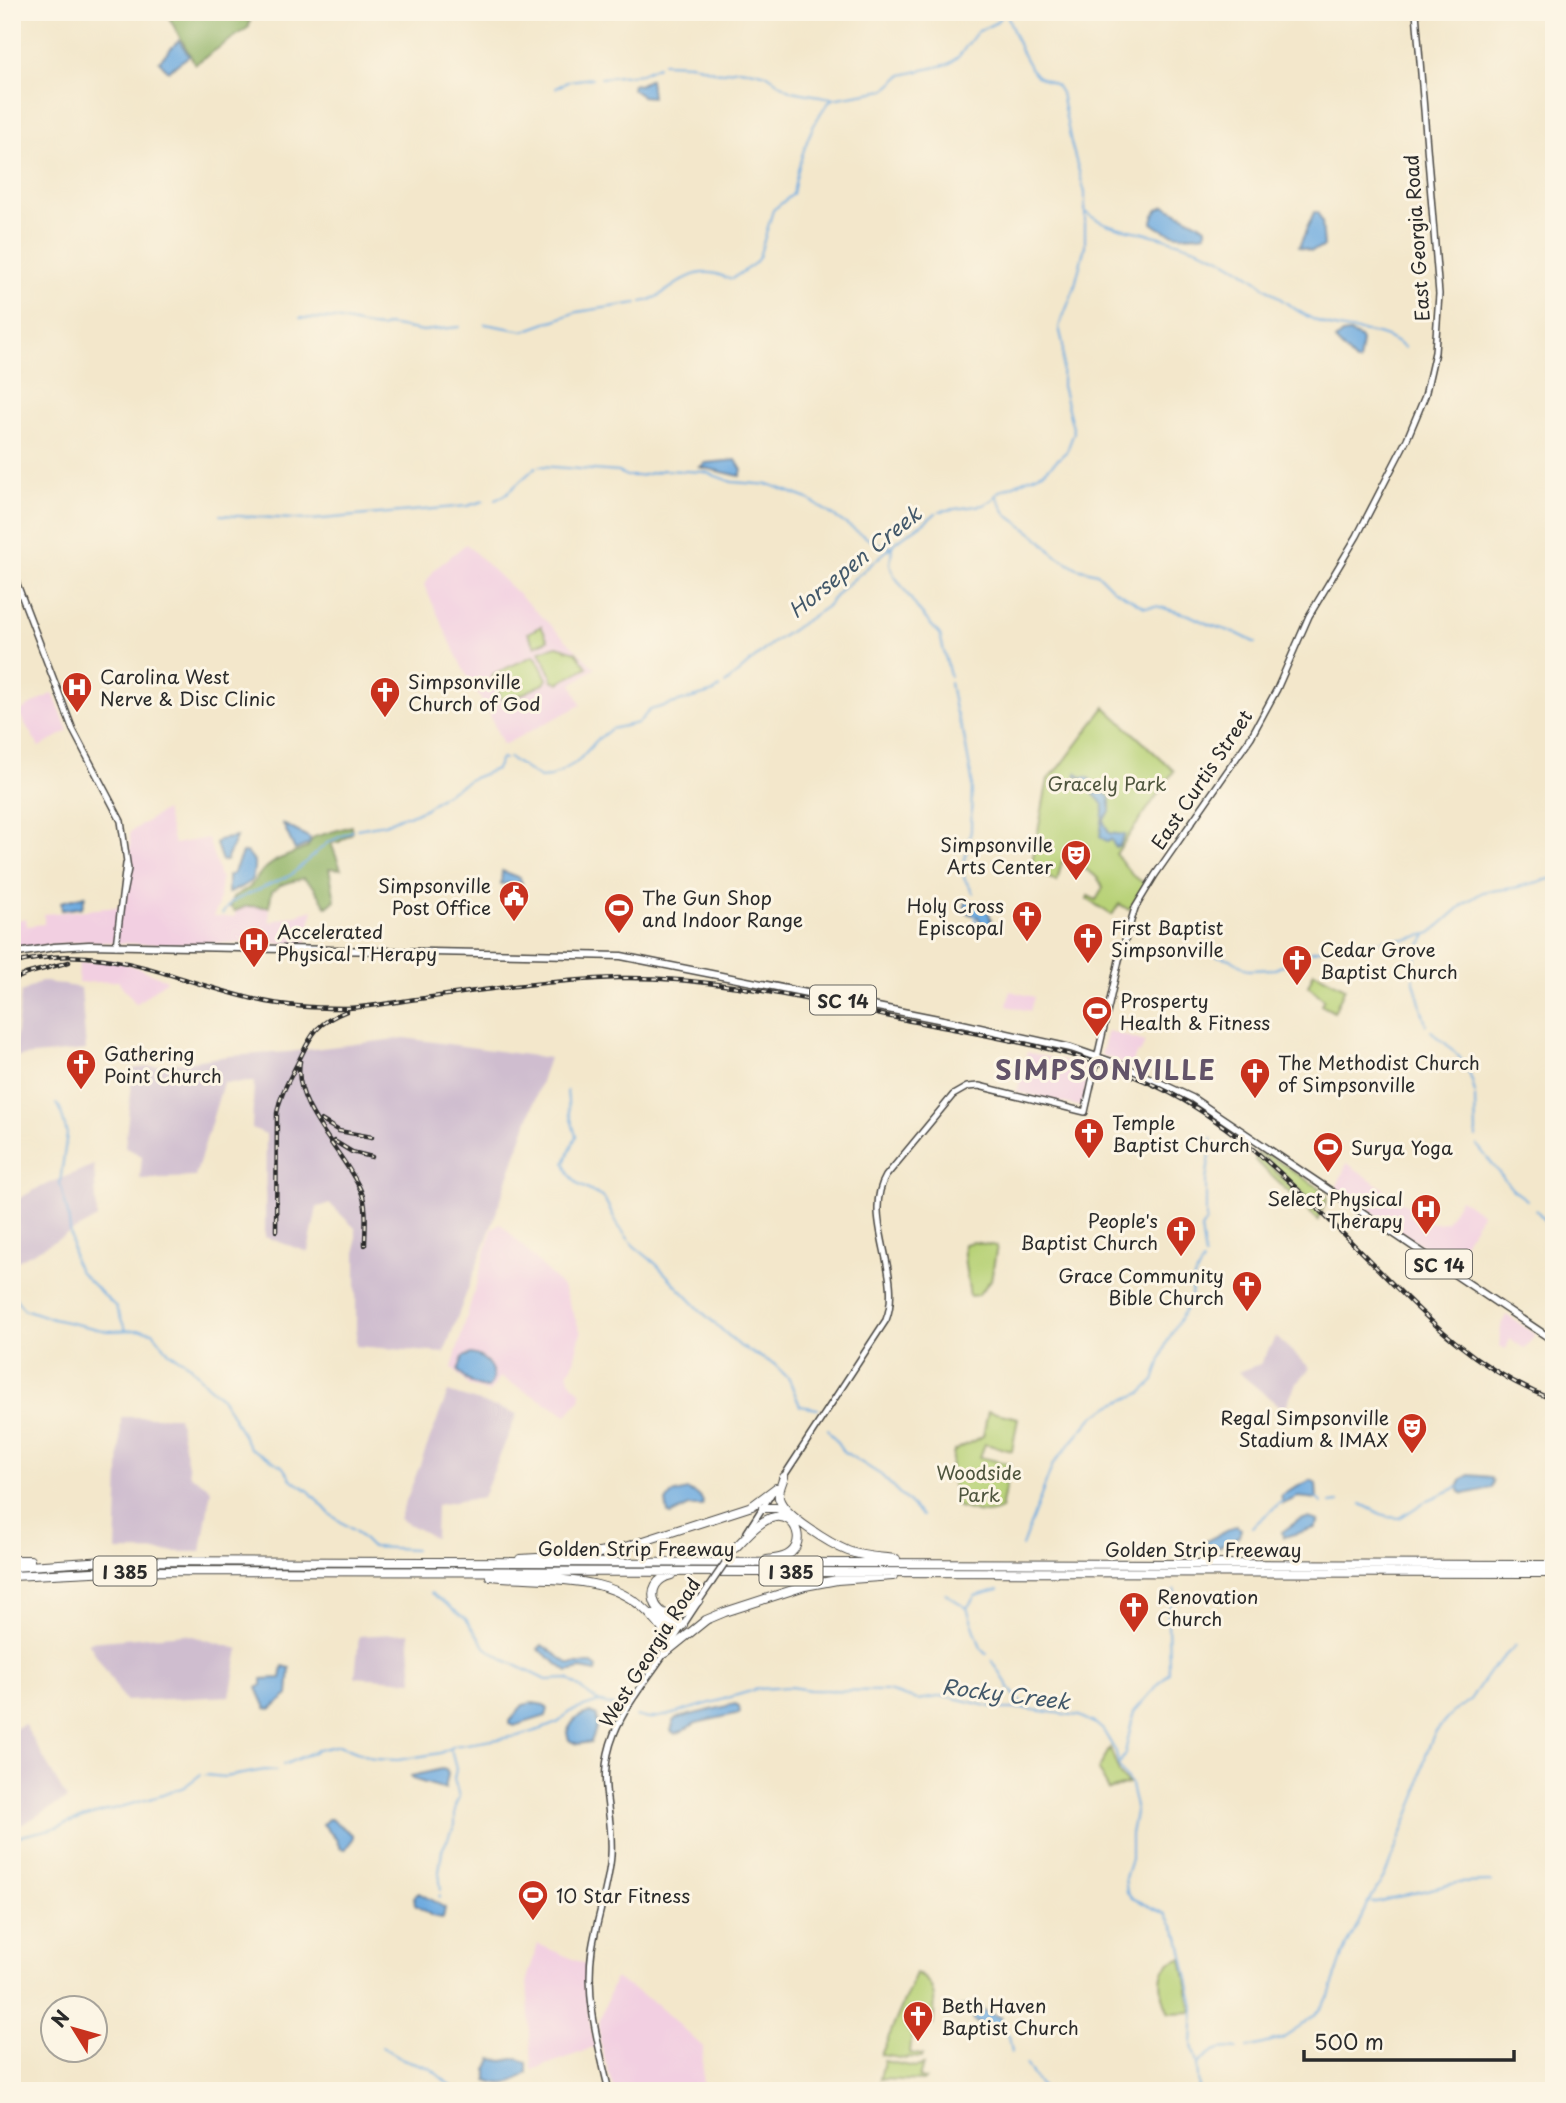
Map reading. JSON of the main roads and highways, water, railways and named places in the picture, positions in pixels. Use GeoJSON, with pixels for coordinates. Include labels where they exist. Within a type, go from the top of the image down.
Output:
{"type":"FeatureCollection","features":[{"type":"Feature","properties":{"kind":"highway"},"geometry":{"type":"LineString","coordinates":[[784,1477],[779,1494],[782,1504],[817,1534],[848,1551],[869,1557],[939,1568]]}},
{"type":"Feature","properties":{"kind":"highway"},"geometry":{"type":"LineString","coordinates":[[460,1563],[587,1555],[616,1550],[752,1506],[776,1488]]}},
{"type":"Feature","properties":{"kind":"highway"},"geometry":{"type":"LineString","coordinates":[[763,1508],[776,1508],[790,1513]]}},
{"type":"Feature","properties":{"kind":"highway"},"geometry":{"type":"LineString","coordinates":[[733,1551],[764,1521],[777,1516],[788,1519],[798,1532],[799,1542],[795,1550],[785,1557],[744,1564]]}},
{"type":"Feature","properties":{"kind":"highway"},"geometry":{"type":"LineString","coordinates":[[12,1560],[106,1561]]}},
{"type":"Feature","properties":{"kind":"highway","name":"Golden Strip Freeway"},"geometry":{"type":"LineString","coordinates":[[12,1567],[106,1561],[744,1564],[1554,1573]]}},
{"type":"Feature","properties":{"kind":"highway","name":"Golden Strip Freeway"},"geometry":{"type":"LineString","coordinates":[[12,1577],[112,1570],[686,1572],[1554,1565]]}},
{"type":"Feature","properties":{"kind":"highway"},"geometry":{"type":"LineString","coordinates":[[441,1571],[598,1583],[623,1592],[640,1603],[664,1631],[667,1650],[706,1620],[805,1586],[939,1568]]}},
{"type":"Feature","properties":{"kind":"highway"},"geometry":{"type":"LineString","coordinates":[[686,1572],[659,1580],[654,1586],[654,1600],[661,1611],[673,1616],[683,1613],[698,1601]]}},
{"type":"Feature","properties":{"kind":"highway"},"geometry":{"type":"LineString","coordinates":[[648,1611],[664,1621],[683,1625]]}},
{"type":"Feature","properties":{"kind":"main road","name":"East Georgia Road"},"geometry":{"type":"LineString","coordinates":[[1360,530],[1419,411],[1430,379],[1437,340],[1439,294],[1416,12]]}},
{"type":"Feature","properties":{"kind":"main road","name":"East Curtis Street"},"geometry":{"type":"LineString","coordinates":[[953,1095],[967,1087],[981,1086],[1085,1112],[1119,960],[1135,908],[1249,741],[1271,701],[1309,616],[1360,530]]}},
{"type":"Feature","properties":{"kind":"main road"},"geometry":{"type":"LineString","coordinates":[[12,571],[73,730],[119,814],[124,829],[128,869],[116,946],[63,946],[12,954]]}},
{"type":"Feature","properties":{"kind":"main road","name":"SC 14"},"geometry":{"type":"LineString","coordinates":[[116,946],[621,956],[953,1022],[1097,1056],[1192,1098],[1554,1341]]}},
{"type":"Feature","properties":{"kind":"main road","name":"West Georgia Road"},"geometry":{"type":"LineString","coordinates":[[610,2091],[593,2023],[590,1977],[593,1944],[611,1855],[611,1831],[605,1800],[608,1751],[618,1724],[886,1321],[891,1305],[891,1292],[878,1209],[879,1191],[886,1176],[953,1095]]}},
{"type":"Feature","properties":{"kind":"water"},"geometry":{"type":"Polygon","coordinates":[[[179,40],[189,56],[168,71],[159,61],[179,40]]]}},
{"type":"Feature","properties":{"kind":"water"},"geometry":{"type":"Polygon","coordinates":[[[650,79],[652,97],[642,96],[632,89],[633,84],[639,85],[650,79]]]}},
{"type":"Feature","properties":{"kind":"water"},"geometry":{"type":"Polygon","coordinates":[[[1165,206],[1206,227],[1206,234],[1178,235],[1159,228],[1152,223],[1153,217],[1165,206]]]}},
{"type":"Feature","properties":{"kind":"water"},"geometry":{"type":"Polygon","coordinates":[[[1314,212],[1317,212],[1322,221],[1324,247],[1311,251],[1299,247],[1314,212]]]}},
{"type":"Feature","properties":{"kind":"water"},"geometry":{"type":"Polygon","coordinates":[[[1350,333],[1362,341],[1359,362],[1335,340],[1342,334],[1350,333]]]}},
{"type":"Feature","properties":{"kind":"water"},"geometry":{"type":"Polygon","coordinates":[[[736,460],[742,470],[740,476],[700,467],[706,463],[736,460]]]}},
{"type":"Feature","properties":{"kind":"water"},"geometry":{"type":"Polygon","coordinates":[[[1077,772],[1097,785],[1094,790],[1096,793],[1104,793],[1110,798],[1110,812],[1103,820],[1109,833],[1125,835],[1119,846],[1115,847],[1111,839],[1107,841],[1100,837],[1104,805],[1081,778],[1075,776],[1077,772]]]}},
{"type":"Feature","properties":{"kind":"water"},"geometry":{"type":"Polygon","coordinates":[[[283,824],[310,838],[309,844],[295,850],[283,824]]]}},
{"type":"Feature","properties":{"kind":"water"},"geometry":{"type":"Polygon","coordinates":[[[236,837],[226,861],[222,861],[216,844],[219,840],[236,837]]]}},
{"type":"Feature","properties":{"kind":"water"},"geometry":{"type":"Polygon","coordinates":[[[246,852],[254,861],[253,875],[249,883],[228,893],[228,876],[233,874],[242,853],[246,852]]]}},
{"type":"Feature","properties":{"kind":"water"},"geometry":{"type":"Polygon","coordinates":[[[502,871],[520,878],[522,883],[501,884],[502,871]]]}},
{"type":"Feature","properties":{"kind":"water"},"geometry":{"type":"Polygon","coordinates":[[[85,896],[82,907],[62,910],[61,902],[85,896]]]}},
{"type":"Feature","properties":{"kind":"water"},"geometry":{"type":"Polygon","coordinates":[[[966,901],[984,903],[991,921],[986,930],[977,916],[964,912],[966,901]]]}},
{"type":"Feature","properties":{"kind":"water"},"geometry":{"type":"Polygon","coordinates":[[[471,1354],[482,1358],[490,1366],[492,1377],[488,1388],[471,1383],[458,1371],[463,1357],[471,1354]]]}},
{"type":"Feature","properties":{"kind":"water"},"geometry":{"type":"Polygon","coordinates":[[[1469,1475],[1490,1477],[1493,1481],[1492,1488],[1464,1494],[1460,1492],[1458,1487],[1462,1479],[1469,1475]]]}},
{"type":"Feature","properties":{"kind":"water"},"geometry":{"type":"Polygon","coordinates":[[[1311,1480],[1316,1483],[1317,1499],[1298,1497],[1283,1504],[1281,1495],[1311,1480]]]}},
{"type":"Feature","properties":{"kind":"water"},"geometry":{"type":"Polygon","coordinates":[[[687,1490],[700,1496],[702,1506],[689,1506],[671,1515],[668,1513],[666,1502],[672,1494],[687,1490]]]}},
{"type":"Feature","properties":{"kind":"water"},"geometry":{"type":"Polygon","coordinates":[[[1308,1518],[1319,1521],[1315,1528],[1284,1537],[1282,1532],[1299,1520],[1308,1518]]]}},
{"type":"Feature","properties":{"kind":"water"},"geometry":{"type":"Polygon","coordinates":[[[1236,1526],[1241,1529],[1239,1536],[1219,1547],[1206,1545],[1206,1541],[1236,1526]]]}},
{"type":"Feature","properties":{"kind":"water"},"geometry":{"type":"Polygon","coordinates":[[[542,1645],[569,1664],[592,1664],[597,1668],[596,1672],[581,1669],[568,1672],[538,1649],[542,1645]]]}},
{"type":"Feature","properties":{"kind":"water"},"geometry":{"type":"Polygon","coordinates":[[[283,1666],[290,1668],[288,1695],[271,1709],[266,1708],[257,1688],[262,1685],[262,1679],[281,1678],[283,1666]]]}},
{"type":"Feature","properties":{"kind":"water"},"geometry":{"type":"Polygon","coordinates":[[[735,1704],[739,1706],[740,1713],[696,1723],[676,1734],[671,1731],[678,1718],[735,1704]]]}},
{"type":"Feature","properties":{"kind":"water"},"geometry":{"type":"Polygon","coordinates":[[[523,1705],[544,1705],[548,1709],[546,1716],[514,1726],[509,1724],[523,1705]]]}},
{"type":"Feature","properties":{"kind":"water"},"geometry":{"type":"Polygon","coordinates":[[[591,1713],[597,1716],[597,1726],[591,1742],[578,1744],[569,1740],[567,1732],[574,1721],[579,1716],[591,1713]]]}},
{"type":"Feature","properties":{"kind":"water"},"geometry":{"type":"Polygon","coordinates":[[[442,1769],[448,1774],[445,1789],[412,1779],[411,1776],[442,1769]]]}},
{"type":"Feature","properties":{"kind":"water"},"geometry":{"type":"Polygon","coordinates":[[[328,1819],[353,1835],[345,1849],[340,1848],[323,1824],[328,1819]]]}},
{"type":"Feature","properties":{"kind":"water"},"geometry":{"type":"Polygon","coordinates":[[[419,1893],[445,1908],[443,1918],[432,1916],[415,1905],[414,1897],[419,1893]]]}},
{"type":"Feature","properties":{"kind":"water"},"geometry":{"type":"Polygon","coordinates":[[[973,2004],[1001,2017],[1002,2022],[998,2027],[991,2028],[975,2022],[972,2016],[960,2007],[973,2004]]]}},
{"type":"Feature","properties":{"kind":"water"},"geometry":{"type":"Polygon","coordinates":[[[518,2058],[527,2063],[527,2073],[508,2083],[487,2080],[487,2070],[492,2059],[503,2061],[518,2058]]]}},
{"type":"Feature","properties":{"kind":"waterway","name":"Horsepen Creek"},"geometry":{"type":"LineString","coordinates":[[940,511],[984,505],[998,492],[1045,471],[1067,451],[1074,432],[1062,386],[1063,344],[1059,327],[1074,289],[1085,246],[1085,193],[1061,93],[1056,85],[1037,76],[1031,69],[1006,12]]}},
{"type":"Feature","properties":{"kind":"waterway"},"geometry":{"type":"LineString","coordinates":[[642,302],[692,276],[713,273],[732,279],[755,263],[773,210],[793,194],[811,131],[832,99],[885,90],[902,75],[949,64],[959,56],[977,32],[995,23],[1005,13]]}},
{"type":"Feature","properties":{"kind":"waterway"},"geometry":{"type":"LineString","coordinates":[[663,63],[692,64],[719,73],[738,69],[755,71],[766,74],[791,91],[831,98]]}},
{"type":"Feature","properties":{"kind":"waterway"},"geometry":{"type":"LineString","coordinates":[[601,78],[640,74],[658,66]]}},
{"type":"Feature","properties":{"kind":"waterway"},"geometry":{"type":"LineString","coordinates":[[556,88],[569,81],[592,78]]}},
{"type":"Feature","properties":{"kind":"waterway"},"geometry":{"type":"LineString","coordinates":[[1085,212],[1112,226],[1160,237],[1208,253],[1235,266],[1312,319],[1335,327],[1384,336],[1405,348]]}},
{"type":"Feature","properties":{"kind":"waterway"},"geometry":{"type":"LineString","coordinates":[[485,324],[524,331],[577,312],[637,303]]}},
{"type":"Feature","properties":{"kind":"waterway"},"geometry":{"type":"LineString","coordinates":[[300,318],[336,319],[372,327],[381,328],[388,325],[423,331],[459,327]]}},
{"type":"Feature","properties":{"kind":"waterway"},"geometry":{"type":"LineString","coordinates":[[540,466],[619,472],[626,476],[640,476],[663,470],[705,472],[732,482],[771,485],[808,499],[873,542],[892,547]]}},
{"type":"Feature","properties":{"kind":"waterway"},"geometry":{"type":"LineString","coordinates":[[495,500],[505,495],[536,467]]}},
{"type":"Feature","properties":{"kind":"waterway"},"geometry":{"type":"LineString","coordinates":[[996,495],[1007,515],[1039,538],[1054,554],[1077,568],[1097,573],[1113,589],[1139,604],[1189,615],[1256,643]]}},
{"type":"Feature","properties":{"kind":"waterway"},"geometry":{"type":"LineString","coordinates":[[220,515],[311,520],[467,506],[484,501]]}},
{"type":"Feature","properties":{"kind":"waterway","name":"Horsepen Creek"},"geometry":{"type":"LineString","coordinates":[[892,546],[936,513]]}},
{"type":"Feature","properties":{"kind":"waterway","name":"Horsepen Creek"},"geometry":{"type":"LineString","coordinates":[[725,684],[771,644],[826,607],[842,589],[890,548]]}},
{"type":"Feature","properties":{"kind":"waterway"},"geometry":{"type":"LineString","coordinates":[[892,548],[890,564],[894,575],[940,635],[950,676]]}},
{"type":"Feature","properties":{"kind":"waterway"},"geometry":{"type":"LineString","coordinates":[[950,683],[972,780],[971,830],[964,878],[973,893]]}},
{"type":"Feature","properties":{"kind":"waterway","name":"Horsepen Creek"},"geometry":{"type":"LineString","coordinates":[[509,758],[540,778],[551,777],[577,762],[611,729],[638,723],[650,710],[714,692],[720,687]]}},
{"type":"Feature","properties":{"kind":"waterway","name":"Horsepen Creek"},"geometry":{"type":"LineString","coordinates":[[357,829],[385,824],[426,808],[471,779],[496,769],[501,759],[504,759]]}},
{"type":"Feature","properties":{"kind":"waterway","name":"Horsepen Creek"},"geometry":{"type":"LineString","coordinates":[[222,914],[231,902],[291,875],[327,843],[352,831]]}},
{"type":"Feature","properties":{"kind":"waterway"},"geometry":{"type":"LineString","coordinates":[[1382,940],[1408,939],[1431,933],[1465,903],[1483,892],[1554,878]]}},
{"type":"Feature","properties":{"kind":"waterway"},"geometry":{"type":"LineString","coordinates":[[975,915],[976,931]]}},
{"type":"Feature","properties":{"kind":"waterway"},"geometry":{"type":"LineString","coordinates":[[1412,973],[1418,948],[1426,936]]}},
{"type":"Feature","properties":{"kind":"waterway"},"geometry":{"type":"LineString","coordinates":[[1336,946],[1378,941]]}},
{"type":"Feature","properties":{"kind":"waterway"},"geometry":{"type":"LineString","coordinates":[[1195,950],[1230,959],[1248,970],[1275,969],[1304,953],[1332,947]]}},
{"type":"Feature","properties":{"kind":"waterway"},"geometry":{"type":"LineString","coordinates":[[1413,978],[1426,1025]]}},
{"type":"Feature","properties":{"kind":"waterway"},"geometry":{"type":"LineString","coordinates":[[1431,1031],[1465,1064],[1475,1093]]}},
{"type":"Feature","properties":{"kind":"waterway"},"geometry":{"type":"LineString","coordinates":[[567,1091],[569,1112],[576,1136],[565,1163],[569,1174],[579,1185],[604,1198],[619,1227],[634,1246],[655,1263],[702,1312],[741,1347],[774,1364],[789,1379],[800,1406],[818,1409]]}},
{"type":"Feature","properties":{"kind":"waterway"},"geometry":{"type":"LineString","coordinates":[[1475,1097],[1476,1137]]}},
{"type":"Feature","properties":{"kind":"waterway"},"geometry":{"type":"LineString","coordinates":[[56,1104],[60,1108],[67,1134],[60,1183],[68,1215],[74,1261],[80,1272],[115,1306],[126,1330]]}},
{"type":"Feature","properties":{"kind":"waterway"},"geometry":{"type":"LineString","coordinates":[[1205,1257],[1201,1229],[1206,1221],[1206,1181],[1212,1139]]}},
{"type":"Feature","properties":{"kind":"waterway"},"geometry":{"type":"LineString","coordinates":[[1477,1145],[1512,1189],[1527,1200]]}},
{"type":"Feature","properties":{"kind":"waterway"},"geometry":{"type":"LineString","coordinates":[[1536,1210],[1554,1230]]}},
{"type":"Feature","properties":{"kind":"waterway"},"geometry":{"type":"LineString","coordinates":[[1022,1546],[1053,1464],[1093,1417],[1112,1405],[1141,1393],[1154,1381],[1166,1344],[1190,1301],[1194,1278],[1203,1262]]}},
{"type":"Feature","properties":{"kind":"waterway","name":"Rocky Creek"},"geometry":{"type":"LineString","coordinates":[[12,1288],[24,1309],[53,1319],[107,1331],[153,1332],[169,1352],[188,1364],[223,1399],[250,1448],[282,1466],[291,1479],[309,1491],[331,1515],[356,1532],[371,1547],[415,1549]]}},
{"type":"Feature","properties":{"kind":"waterway"},"geometry":{"type":"LineString","coordinates":[[828,1429],[843,1451],[881,1475],[922,1516]]}},
{"type":"Feature","properties":{"kind":"waterway"},"geometry":{"type":"LineString","coordinates":[[1361,1504],[1387,1517],[1400,1518],[1426,1501],[1458,1487]]}},
{"type":"Feature","properties":{"kind":"waterway"},"geometry":{"type":"LineString","coordinates":[[1317,1499],[1322,1503]]}},
{"type":"Feature","properties":{"kind":"waterway"},"geometry":{"type":"LineString","coordinates":[[1252,1527],[1282,1501]]}},
{"type":"Feature","properties":{"kind":"waterway"},"geometry":{"type":"LineString","coordinates":[[1330,1503],[1339,1502]]}},
{"type":"Feature","properties":{"kind":"waterway"},"geometry":{"type":"LineString","coordinates":[[1193,1552],[1207,1546]]}},
{"type":"Feature","properties":{"kind":"waterway"},"geometry":{"type":"LineString","coordinates":[[967,1608],[975,1596],[998,1590]]}},
{"type":"Feature","properties":{"kind":"waterway"},"geometry":{"type":"LineString","coordinates":[[1120,1763],[1125,1753],[1134,1712],[1169,1672],[1168,1616],[1175,1590]]}},
{"type":"Feature","properties":{"kind":"waterway","name":"Rocky Creek"},"geometry":{"type":"LineString","coordinates":[[431,1593],[466,1619],[486,1648],[505,1660],[546,1680],[568,1679],[599,1702],[616,1707]]}},
{"type":"Feature","properties":{"kind":"waterway"},"geometry":{"type":"LineString","coordinates":[[946,1594],[967,1608],[981,1648],[987,1654]]}},
{"type":"Feature","properties":{"kind":"waterway"},"geometry":{"type":"LineString","coordinates":[[1247,2048],[1282,2039],[1321,2009],[1329,1996],[1344,1952],[1385,1875],[1417,1795],[1426,1754],[1434,1734],[1452,1713],[1469,1701],[1490,1671],[1516,1645]]}},
{"type":"Feature","properties":{"kind":"waterway"},"geometry":{"type":"LineString","coordinates":[[992,1660],[1026,1709]]}},
{"type":"Feature","properties":{"kind":"waterway","name":"Rocky Creek"},"geometry":{"type":"LineString","coordinates":[[636,1716],[648,1719],[670,1715],[758,1689],[790,1687],[810,1690],[888,1691],[917,1700],[945,1696],[1000,1709],[1026,1709],[1079,1716],[1096,1724],[1103,1730],[1116,1752],[1119,1767],[1131,1785],[1136,1807],[1131,1834],[1131,1859],[1125,1878],[1127,1892],[1132,1898],[1166,1914],[1179,1937],[1194,2007],[1192,2045],[1199,2091]]}},
{"type":"Feature","properties":{"kind":"waterway"},"geometry":{"type":"LineString","coordinates":[[283,1765],[318,1750],[339,1745],[374,1759],[398,1760],[440,1753],[454,1746],[518,1736],[542,1729],[559,1722],[569,1712],[599,1702]]}},
{"type":"Feature","properties":{"kind":"waterway"},"geometry":{"type":"LineString","coordinates":[[441,1890],[439,1872],[442,1850],[455,1825],[455,1806],[459,1797],[451,1750]]}},
{"type":"Feature","properties":{"kind":"waterway"},"geometry":{"type":"LineString","coordinates":[[205,1775],[225,1777],[265,1770],[276,1771]]}},
{"type":"Feature","properties":{"kind":"waterway"},"geometry":{"type":"LineString","coordinates":[[12,1838],[160,1796],[184,1787],[200,1775]]}},
{"type":"Feature","properties":{"kind":"waterway"},"geometry":{"type":"LineString","coordinates":[[1372,1903],[1456,1883],[1491,1882]]}},
{"type":"Feature","properties":{"kind":"waterway"},"geometry":{"type":"LineString","coordinates":[[998,2027],[1009,2035],[1012,2052]]}},
{"type":"Feature","properties":{"kind":"waterway"},"geometry":{"type":"LineString","coordinates":[[382,2047],[400,2058],[430,2068],[457,2091]]}},
{"type":"Feature","properties":{"kind":"waterway"},"geometry":{"type":"LineString","coordinates":[[1198,2064],[1215,2050],[1237,2049]]}},
{"type":"Feature","properties":{"kind":"waterway"},"geometry":{"type":"LineString","coordinates":[[1026,2064],[1047,2091]]}},
{"type":"Feature","properties":{"kind":"railway"},"geometry":{"type":"LineString","coordinates":[[12,964],[77,956],[107,959],[258,1000],[332,1008],[363,1007],[497,988],[570,981],[618,978],[690,981],[796,997],[1009,1040],[1081,1058],[1150,1083],[1183,1100],[1234,1134],[1303,1194],[1453,1340],[1501,1374],[1554,1400]]}},
{"type":"Feature","properties":{"kind":"railway"},"geometry":{"type":"LineString","coordinates":[[12,981],[26,974],[69,962]]}},
{"type":"Feature","properties":{"kind":"railway"},"geometry":{"type":"LineString","coordinates":[[276,1231],[277,1113],[280,1100],[314,1032],[327,1021],[347,1011]]}},
{"type":"Feature","properties":{"kind":"railway"},"geometry":{"type":"LineString","coordinates":[[300,1061],[300,1078],[311,1112],[361,1191],[365,1211],[365,1245]]}},
{"type":"Feature","properties":{"kind":"railway"},"geometry":{"type":"LineString","coordinates":[[321,1120],[339,1131],[372,1137]]}},
{"type":"Feature","properties":{"kind":"railway"},"geometry":{"type":"LineString","coordinates":[[334,1141],[352,1152],[372,1157]]}},
{"type":"Feature","properties":{"kind":"place","name":"Carolina West Nerve & Disc Clinic"},"geometry":{"type":"Point","coordinates":[77,714]}},
{"type":"Feature","properties":{"kind":"place","name":"Simpsonville Church of God"},"geometry":{"type":"Point","coordinates":[385,719]}},
{"type":"Feature","properties":{"kind":"place","name":"Simpsonville Arts Center"},"geometry":{"type":"Point","coordinates":[1076,882]}},
{"type":"Feature","properties":{"kind":"place","name":"Simpsonville Post Office"},"geometry":{"type":"Point","coordinates":[514,923]}},
{"type":"Feature","properties":{"kind":"place","name":"The Gun Shop and Indoor Range"},"geometry":{"type":"Point","coordinates":[619,935]}},
{"type":"Feature","properties":{"kind":"place","name":"Holy Cross Episcopal"},"geometry":{"type":"Point","coordinates":[1027,943]}},
{"type":"Feature","properties":{"kind":"place","name":"First Baptist Simpsonville"},"geometry":{"type":"Point","coordinates":[1088,965]}},
{"type":"Feature","properties":{"kind":"place","name":"Accelerated Physical THerapy"},"geometry":{"type":"Point","coordinates":[254,969]}},
{"type":"Feature","properties":{"kind":"place","name":"Cedar Grove Baptist Church"},"geometry":{"type":"Point","coordinates":[1297,987]}},
{"type":"Feature","properties":{"kind":"place","name":"Prosperty Health & Fitness"},"geometry":{"type":"Point","coordinates":[1097,1038]}},
{"type":"Feature","properties":{"kind":"place","name":"Gathering Point Church"},"geometry":{"type":"Point","coordinates":[81,1091]}},
{"type":"Feature","properties":{"kind":"place","name":"The Methodist Church of Simpsonville"},"geometry":{"type":"Point","coordinates":[1255,1100]}},
{"type":"Feature","properties":{"kind":"place","name":"Temple Baptist Church"},"geometry":{"type":"Point","coordinates":[1089,1160]}},
{"type":"Feature","properties":{"kind":"place","name":"Surya Yoga"},"geometry":{"type":"Point","coordinates":[1328,1174]}},
{"type":"Feature","properties":{"kind":"place","name":"Select Physical Therapy"},"geometry":{"type":"Point","coordinates":[1426,1236]}},
{"type":"Feature","properties":{"kind":"place","name":"People's Baptist Church"},"geometry":{"type":"Point","coordinates":[1181,1258]}},
{"type":"Feature","properties":{"kind":"place","name":"Grace Community Bible Church"},"geometry":{"type":"Point","coordinates":[1247,1313]}},
{"type":"Feature","properties":{"kind":"place","name":"Regal Simpsonville Stadium & IMAX"},"geometry":{"type":"Point","coordinates":[1412,1455]}},
{"type":"Feature","properties":{"kind":"place","name":"Renovation Church"},"geometry":{"type":"Point","coordinates":[1134,1634]}},
{"type":"Feature","properties":{"kind":"place","name":"10 Star Fitness"},"geometry":{"type":"Point","coordinates":[533,1922]}},
{"type":"Feature","properties":{"kind":"place","name":"Beth Haven Baptist Church"},"geometry":{"type":"Point","coordinates":[918,2043]}},
{"type":"Feature","properties":{"kind":"district","name":"SIMPSONVILLE"},"geometry":{"type":"Point","coordinates":[1106,1069]}},
{"type":"Feature","properties":{"kind":"park label","name":"Gracely Park"},"geometry":{"type":"Point","coordinates":[1107,783]}},
{"type":"Feature","properties":{"kind":"park label","name":"Woodside Park"},"geometry":{"type":"Point","coordinates":[979,1483]}}]}
